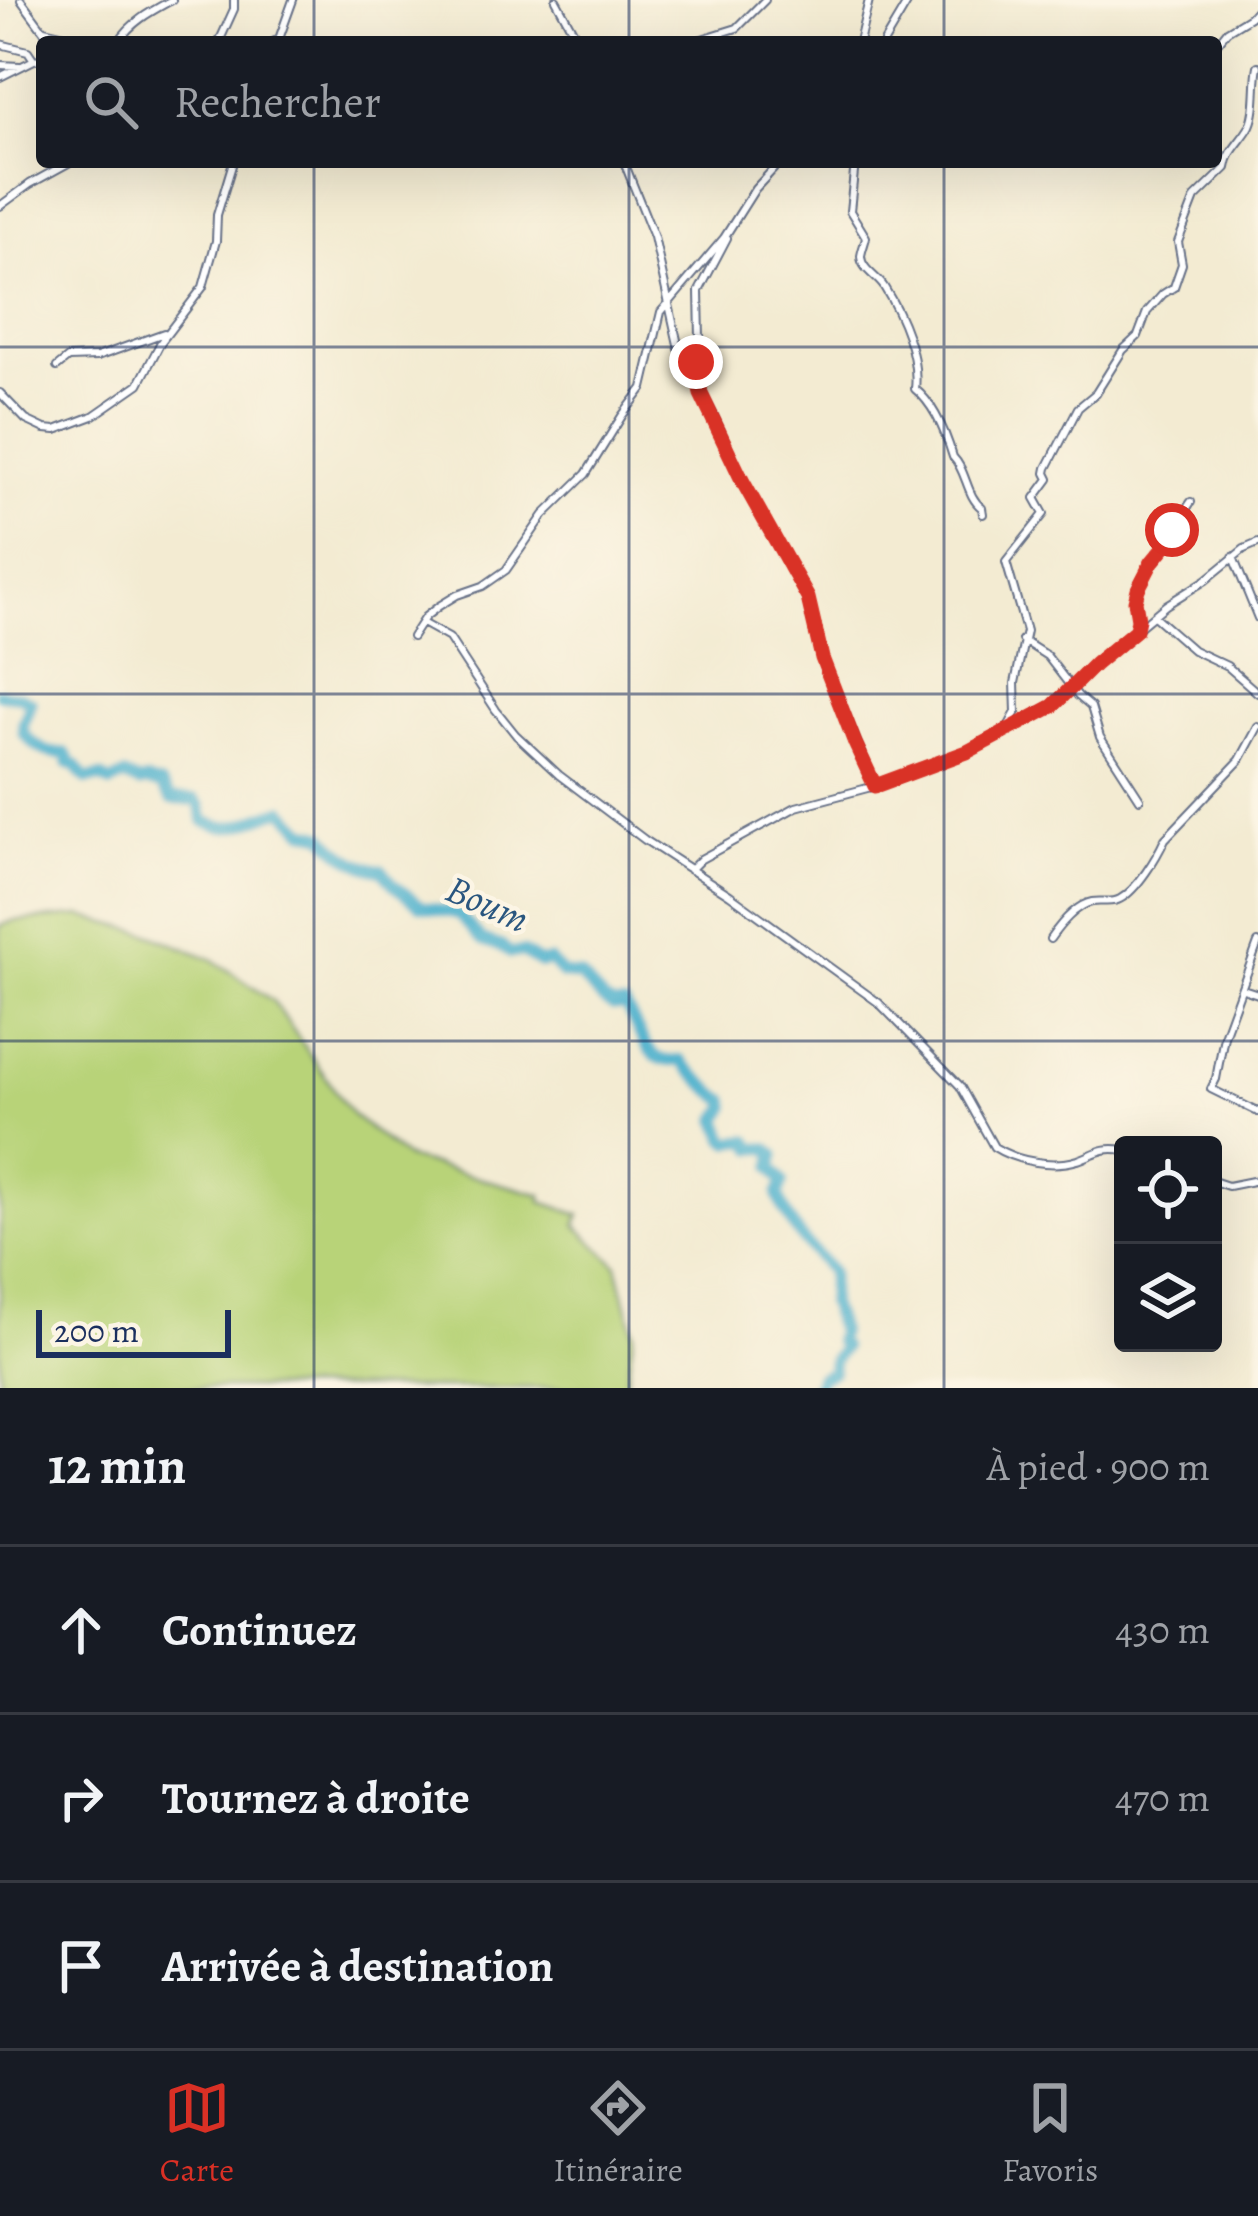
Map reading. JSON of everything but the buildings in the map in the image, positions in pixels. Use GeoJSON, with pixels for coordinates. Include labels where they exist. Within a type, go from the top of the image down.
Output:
{"type":"FeatureCollection","features":[{"type":"Feature","properties":{"kind":"street"},"geometry":{"type":"LineString","coordinates":[[21,0],[48,36]]}},
{"type":"Feature","properties":{"kind":"street"},"geometry":{"type":"LineString","coordinates":[[122,36],[150,11],[172,0]]}},
{"type":"Feature","properties":{"kind":"street"},"geometry":{"type":"LineString","coordinates":[[222,36],[234,0]]}},
{"type":"Feature","properties":{"kind":"street"},"geometry":{"type":"LineString","coordinates":[[279,36],[293,0]]}},
{"type":"Feature","properties":{"kind":"street"},"geometry":{"type":"LineString","coordinates":[[556,0],[576,36]]}},
{"type":"Feature","properties":{"kind":"street"},"geometry":{"type":"LineString","coordinates":[[711,36],[737,28],[765,0]]}},
{"type":"Feature","properties":{"kind":"street"},"geometry":{"type":"LineString","coordinates":[[860,36],[869,0]]}},
{"type":"Feature","properties":{"kind":"street"},"geometry":{"type":"LineString","coordinates":[[888,36],[909,0]]}},
{"type":"Feature","properties":{"kind":"street"},"geometry":{"type":"LineString","coordinates":[[1222,37],[1258,8]]}},
{"type":"Feature","properties":{"kind":"street"},"geometry":{"type":"LineString","coordinates":[[44,30],[73,36]]}},
{"type":"Feature","properties":{"kind":"street"},"geometry":{"type":"LineString","coordinates":[[0,44],[36,57]]}},
{"type":"Feature","properties":{"kind":"street"},"geometry":{"type":"LineString","coordinates":[[0,77],[36,60]]}},
{"type":"Feature","properties":{"kind":"street"},"geometry":{"type":"LineString","coordinates":[[0,65],[23,66]]}},
{"type":"Feature","properties":{"kind":"street"},"geometry":{"type":"LineString","coordinates":[[1006,729],[1016,712],[1015,683],[1026,631],[1006,562],[1043,514],[1035,498],[1049,479],[1047,468],[1074,413],[1096,393],[1123,350],[1138,336],[1147,312],[1174,287],[1181,264],[1179,236],[1196,198],[1226,168],[1227,158],[1249,128],[1258,66]]}},
{"type":"Feature","properties":{"kind":"street"},"geometry":{"type":"LineString","coordinates":[[0,206],[59,168]]}},
{"type":"Feature","properties":{"kind":"street"},"geometry":{"type":"LineString","coordinates":[[0,393],[37,426],[66,428],[140,385],[168,333],[203,287],[230,168]]}},
{"type":"Feature","properties":{"kind":"street"},"geometry":{"type":"LineString","coordinates":[[626,168],[654,237],[679,349],[743,482],[808,598],[822,658],[875,786]]}},
{"type":"Feature","properties":{"kind":"street"},"geometry":{"type":"LineString","coordinates":[[412,637],[439,606],[484,586],[506,570],[544,515],[586,474],[643,388],[662,312],[774,168]]}},
{"type":"Feature","properties":{"kind":"street"},"geometry":{"type":"LineString","coordinates":[[854,168],[850,211],[866,237],[863,264],[881,281],[906,328],[915,364],[914,389],[941,426],[983,514]]}},
{"type":"Feature","properties":{"kind":"street"},"geometry":{"type":"LineString","coordinates":[[701,394],[696,373],[699,291],[727,234]]}},
{"type":"Feature","properties":{"kind":"street"},"geometry":{"type":"LineString","coordinates":[[57,367],[68,358],[97,357],[168,333]]}},
{"type":"Feature","properties":{"kind":"street"},"geometry":{"type":"LineString","coordinates":[[1136,630],[1138,589],[1191,502]]}},
{"type":"Feature","properties":{"kind":"street"},"geometry":{"type":"LineString","coordinates":[[690,870],[701,859],[796,807],[875,786],[967,752],[1053,706],[1136,630],[1258,543]]}},
{"type":"Feature","properties":{"kind":"street"},"geometry":{"type":"LineString","coordinates":[[1233,557],[1258,618]]}},
{"type":"Feature","properties":{"kind":"street"},"geometry":{"type":"LineString","coordinates":[[1154,616],[1193,650],[1227,666],[1258,693]]}},
{"type":"Feature","properties":{"kind":"street"},"geometry":{"type":"LineString","coordinates":[[422,623],[449,638],[496,710],[559,775],[879,1003],[960,1086],[989,1140],[1002,1152],[1047,1164],[1114,1149]]}},
{"type":"Feature","properties":{"kind":"street"},"geometry":{"type":"LineString","coordinates":[[1022,640],[1047,656],[1091,707],[1100,737],[1140,799]]}},
{"type":"Feature","properties":{"kind":"street"},"geometry":{"type":"LineString","coordinates":[[1050,939],[1084,904],[1114,902],[1134,887],[1165,839],[1240,760],[1258,727]]}},
{"type":"Feature","properties":{"kind":"street"},"geometry":{"type":"LineString","coordinates":[[1258,943],[1210,1089],[1258,1112]]}},
{"type":"Feature","properties":{"kind":"street"},"geometry":{"type":"LineString","coordinates":[[1243,989],[1258,994]]}},
{"type":"Feature","properties":{"kind":"street"},"geometry":{"type":"LineString","coordinates":[[1222,1184],[1258,1180]]}},
{"type":"Feature","properties":{"kind":"green space"},"geometry":{"type":"Polygon","coordinates":[[[81,916],[147,933],[212,959],[273,1001],[352,1115],[406,1158],[542,1195],[542,1202],[580,1215],[576,1225],[617,1265],[634,1333],[625,1388],[0,1388],[0,926],[81,916]]]}},
{"type":"Feature","properties":{"kind":"waterway","name":"Boum"},"geometry":{"type":"LineString","coordinates":[[0,694],[31,702],[24,734],[43,750],[65,753],[68,763],[86,779],[101,777],[111,783],[124,776],[161,785],[171,799],[195,800],[204,821],[224,827],[284,810],[305,831],[324,835],[350,858],[382,870],[421,906],[458,914],[482,940],[540,963],[550,961],[562,974],[580,976],[604,1001],[625,1006],[652,1053],[660,1059],[681,1060],[726,1100],[727,1107],[718,1119],[726,1139],[748,1140],[754,1149],[767,1148],[775,1154],[772,1167],[783,1182],[778,1195],[783,1206],[800,1236],[831,1272],[830,1303],[843,1348],[832,1372],[820,1377],[816,1388]]}},
{"type":"Feature","properties":{"kind":"route"},"geometry":{"type":"LineString","coordinates":[[696,362],[701,394],[743,482],[808,598],[822,658],[875,786],[967,752],[1053,706],[1136,630],[1138,589],[1172,530]]}}]}
